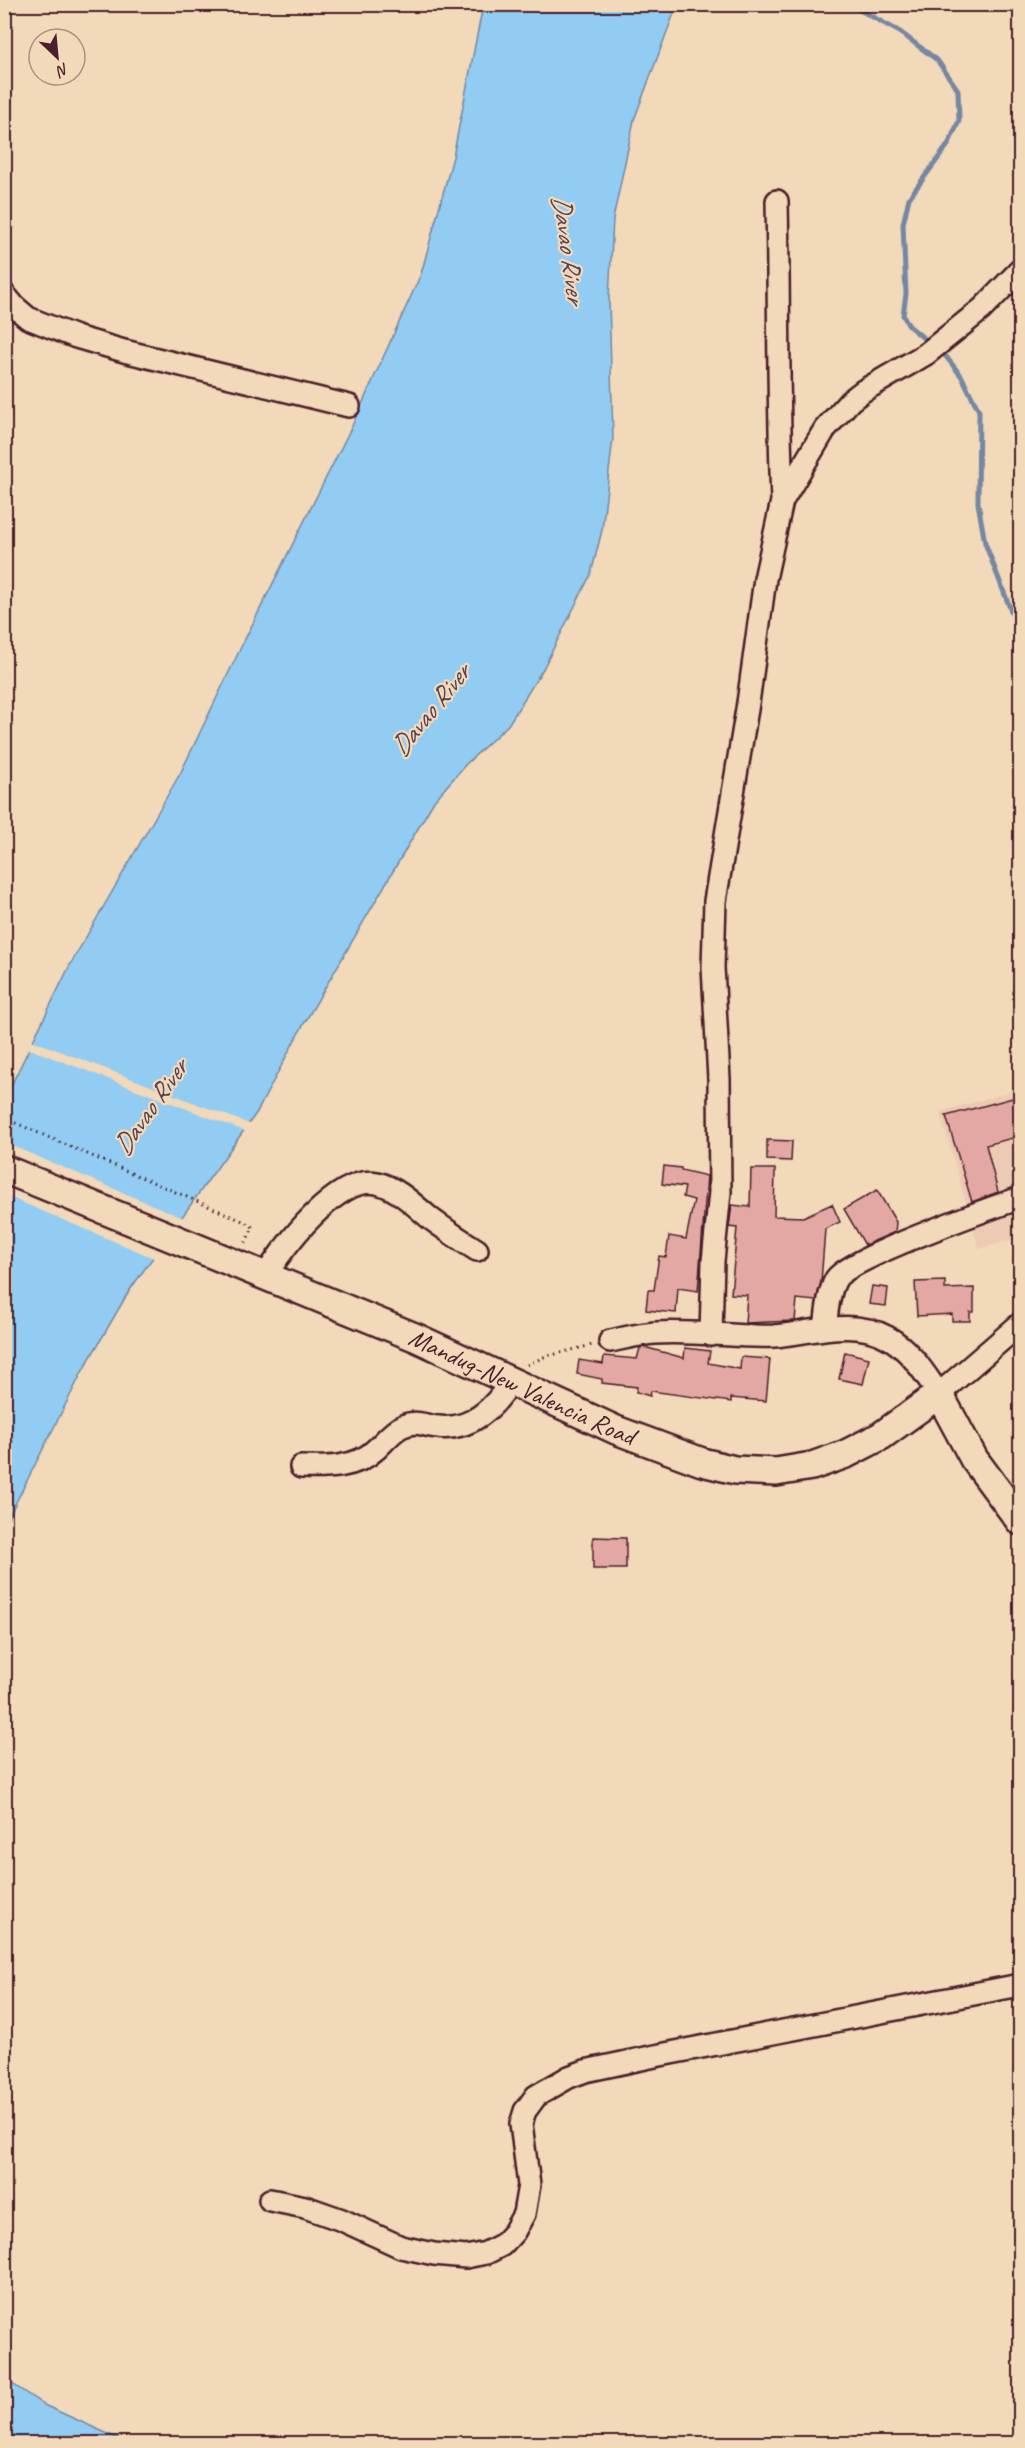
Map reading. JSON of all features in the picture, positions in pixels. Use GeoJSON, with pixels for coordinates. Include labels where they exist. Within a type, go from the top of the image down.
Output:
{"type":"FeatureCollection","features":[{"type":"Feature","properties":{"kind":"main road","name":"Mandug-New Valencia Road"},"geometry":{"type":"LineString","coordinates":[[4,1169],[417,1338],[616,1430],[702,1462],[735,1470],[776,1472],[812,1466],[846,1454],[881,1436],[939,1394]]}},
{"type":"Feature","properties":{"kind":"main road"},"geometry":{"type":"LineString","coordinates":[[939,1394],[974,1459],[1020,1521]]}},
{"type":"Feature","properties":{"kind":"street"},"geometry":{"type":"LineString","coordinates":[[711,1335],[713,1261],[720,1192],[719,1079],[713,967],[715,901],[748,703],[765,579],[782,501],[778,408],[780,315],[777,201]]}},
{"type":"Feature","properties":{"kind":"street"},"geometry":{"type":"LineString","coordinates":[[782,501],[825,429],[850,401],[942,342],[982,309],[1020,270]]}},
{"type":"Feature","properties":{"kind":"street"},"geometry":{"type":"LineString","coordinates":[[4,294],[28,318],[76,337],[124,351],[349,406]]}},
{"type":"Feature","properties":{"kind":"street"},"geometry":{"type":"LineString","coordinates":[[265,1277],[291,1238],[319,1209],[340,1194],[367,1183],[375,1182],[407,1198],[454,1236],[477,1250]]}},
{"type":"Feature","properties":{"kind":"street"},"geometry":{"type":"LineString","coordinates":[[825,1329],[831,1292],[835,1280],[842,1272],[866,1259],[1020,1197]]}},
{"type":"Feature","properties":{"kind":"street","name":"Mandug-New Valencia Road"},"geometry":{"type":"LineString","coordinates":[[939,1394],[1020,1324]]}},
{"type":"Feature","properties":{"kind":"street"},"geometry":{"type":"LineString","coordinates":[[610,1341],[655,1333],[775,1336],[825,1329],[863,1329],[887,1337],[903,1348],[921,1368],[939,1394]]}},
{"type":"Feature","properties":{"kind":"street"},"geometry":{"type":"LineString","coordinates":[[301,1467],[331,1468],[351,1463],[370,1455],[400,1427],[417,1422],[452,1429],[468,1423],[487,1411],[501,1398],[511,1381]]}},
{"type":"Feature","properties":{"kind":"street"},"geometry":{"type":"LineString","coordinates":[[270,2200],[305,2207],[342,2220],[401,2247],[434,2254],[466,2257],[486,2253],[502,2245],[514,2232],[524,2214],[529,2185],[521,2124],[525,2111],[536,2097],[569,2077],[608,2066],[1020,1985]]}},
{"type":"Feature","properties":{"kind":"path"},"geometry":{"type":"LineString","coordinates":[[4,1118],[244,1222]]}},
{"type":"Feature","properties":{"kind":"path"},"geometry":{"type":"LineString","coordinates":[[511,1381],[527,1365],[544,1357],[610,1341]]}},
{"type":"Feature","properties":{"kind":"shaded area"},"geometry":{"type":"Polygon","coordinates":[[[1020,1089],[1020,1237],[979,1249],[940,1112],[1020,1089]]]}},
{"type":"Feature","properties":{"kind":"water","name":"Davao River"},"geometry":{"type":"Polygon","coordinates":[[[483,5],[677,5],[634,120],[613,219],[609,299],[613,438],[602,530],[591,574],[543,669],[508,725],[466,764],[434,801],[298,1034],[257,1112],[129,1291],[82,1372],[5,1524],[5,1098],[70,965],[181,772],[352,426],[421,274],[453,157],[483,5]]]}},
{"type":"Feature","properties":{"kind":"water"},"geometry":{"type":"Polygon","coordinates":[[[5,2379],[44,2405],[128,2443],[5,2443],[5,2379]]]}},
{"type":"Feature","properties":{"kind":"pier"},"geometry":{"type":"Polygon","coordinates":[[[31,1040],[252,1125],[247,1132],[27,1048],[31,1040]]]}},
{"type":"Feature","properties":{"kind":"pier"},"geometry":{"type":"Polygon","coordinates":[[[5,1143],[186,1219],[156,1259],[4,1195],[5,1143]]]}},
{"type":"Feature","properties":{"kind":"building"},"geometry":{"type":"Polygon","coordinates":[[[1020,1096],[1020,1136],[986,1145],[998,1192],[972,1202],[946,1116],[1020,1096]]]}},
{"type":"Feature","properties":{"kind":"building"},"geometry":{"type":"Polygon","coordinates":[[[767,1140],[792,1141],[791,1161],[767,1160],[767,1140]]]}},
{"type":"Feature","properties":{"kind":"building"},"geometry":{"type":"Polygon","coordinates":[[[664,1166],[681,1168],[681,1170],[707,1176],[698,1291],[678,1288],[676,1313],[646,1310],[648,1290],[654,1290],[659,1256],[666,1257],[669,1236],[686,1239],[694,1200],[683,1197],[685,1187],[662,1184],[664,1166]]]}},
{"type":"Feature","properties":{"kind":"building"},"geometry":{"type":"Polygon","coordinates":[[[751,1169],[775,1169],[774,1216],[803,1217],[832,1204],[840,1222],[825,1229],[821,1282],[816,1301],[797,1299],[795,1321],[745,1323],[747,1295],[731,1294],[737,1228],[729,1227],[732,1205],[750,1207],[751,1169]]]}},
{"type":"Feature","properties":{"kind":"building"},"geometry":{"type":"Polygon","coordinates":[[[877,1190],[896,1222],[895,1232],[865,1245],[844,1209],[877,1190]]]}},
{"type":"Feature","properties":{"kind":"building"},"geometry":{"type":"Polygon","coordinates":[[[945,1281],[945,1289],[974,1288],[974,1312],[970,1312],[970,1321],[952,1321],[952,1314],[917,1316],[915,1282],[945,1281]]]}},
{"type":"Feature","properties":{"kind":"building"},"geometry":{"type":"Polygon","coordinates":[[[872,1286],[888,1288],[886,1306],[869,1304],[872,1286]]]}},
{"type":"Feature","properties":{"kind":"building"},"geometry":{"type":"Polygon","coordinates":[[[644,1347],[684,1358],[685,1348],[710,1351],[708,1363],[740,1369],[741,1357],[770,1359],[766,1401],[731,1398],[731,1402],[651,1391],[650,1396],[636,1392],[637,1387],[602,1383],[602,1379],[577,1374],[579,1360],[603,1364],[604,1356],[637,1359],[640,1348],[644,1347]]]}},
{"type":"Feature","properties":{"kind":"building"},"geometry":{"type":"Polygon","coordinates":[[[845,1352],[869,1358],[863,1384],[839,1379],[845,1352]]]}},
{"type":"Feature","properties":{"kind":"building"},"geometry":{"type":"Polygon","coordinates":[[[593,1537],[626,1538],[626,1569],[593,1569],[593,1537]]]}},
{"type":"Feature","properties":{"kind":"waterway"},"geometry":{"type":"LineString","coordinates":[[856,4],[860,10],[900,32],[937,60],[958,90],[959,121],[948,145],[909,198],[903,224],[906,294],[903,315],[909,326],[927,341]]}},
{"type":"Feature","properties":{"kind":"waterway"},"geometry":{"type":"LineString","coordinates":[[944,354],[962,377],[979,411],[978,503],[985,543],[1020,634]]}}]}
